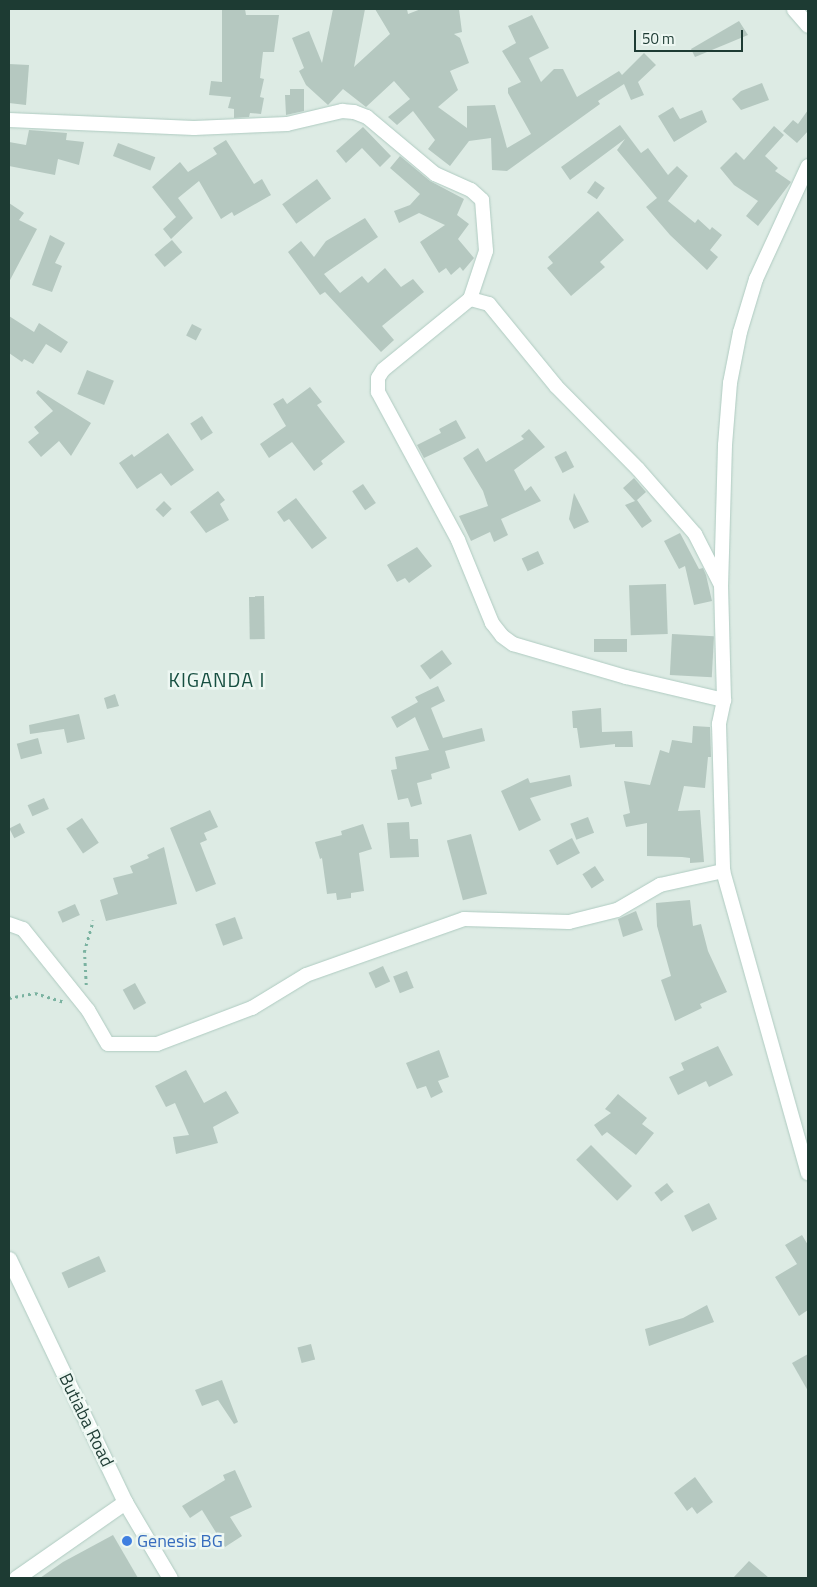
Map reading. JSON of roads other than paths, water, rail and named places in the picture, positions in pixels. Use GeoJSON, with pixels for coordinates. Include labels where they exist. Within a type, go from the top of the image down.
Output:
{"type":"FeatureCollection","features":[{"type":"Feature","properties":{"kind":"main road"},"geometry":{"type":"LineString","coordinates":[[794,9],[808,25]]}},
{"type":"Feature","properties":{"kind":"main road","name":"Butiaba Road"},"geometry":{"type":"LineString","coordinates":[[9,1259],[125,1502],[170,1578]]}},
{"type":"Feature","properties":{"kind":"main road"},"geometry":{"type":"LineString","coordinates":[[16,1578],[125,1502]]}},
{"type":"Feature","properties":{"kind":"street"},"geometry":{"type":"LineString","coordinates":[[9,120],[194,128],[287,124],[342,112],[354,112],[367,117],[435,174],[471,190],[482,200],[486,251],[470,299],[383,370],[378,378],[378,392],[458,540],[492,622],[502,636],[513,644],[724,700]]}},
{"type":"Feature","properties":{"kind":"street"},"geometry":{"type":"LineString","coordinates":[[808,166],[756,280],[740,332],[725,445],[721,585],[724,700],[719,724],[723,870],[808,1173]]}},
{"type":"Feature","properties":{"kind":"street"},"geometry":{"type":"LineString","coordinates":[[470,299],[489,304],[556,386],[688,527],[721,585]]}},
{"type":"Feature","properties":{"kind":"street"},"geometry":{"type":"LineString","coordinates":[[9,924],[23,929],[88,1010],[108,1044],[157,1044],[252,1008],[306,975],[464,919],[569,922],[617,910],[660,885],[723,870]]}},
{"type":"Feature","properties":{"kind":"place","name":"Genesis BG"},"geometry":{"type":"Point","coordinates":[127,1541]}},
{"type":"Feature","properties":{"kind":"district","name":"KIGANDA I"},"geometry":{"type":"Point","coordinates":[217,679]}}]}
